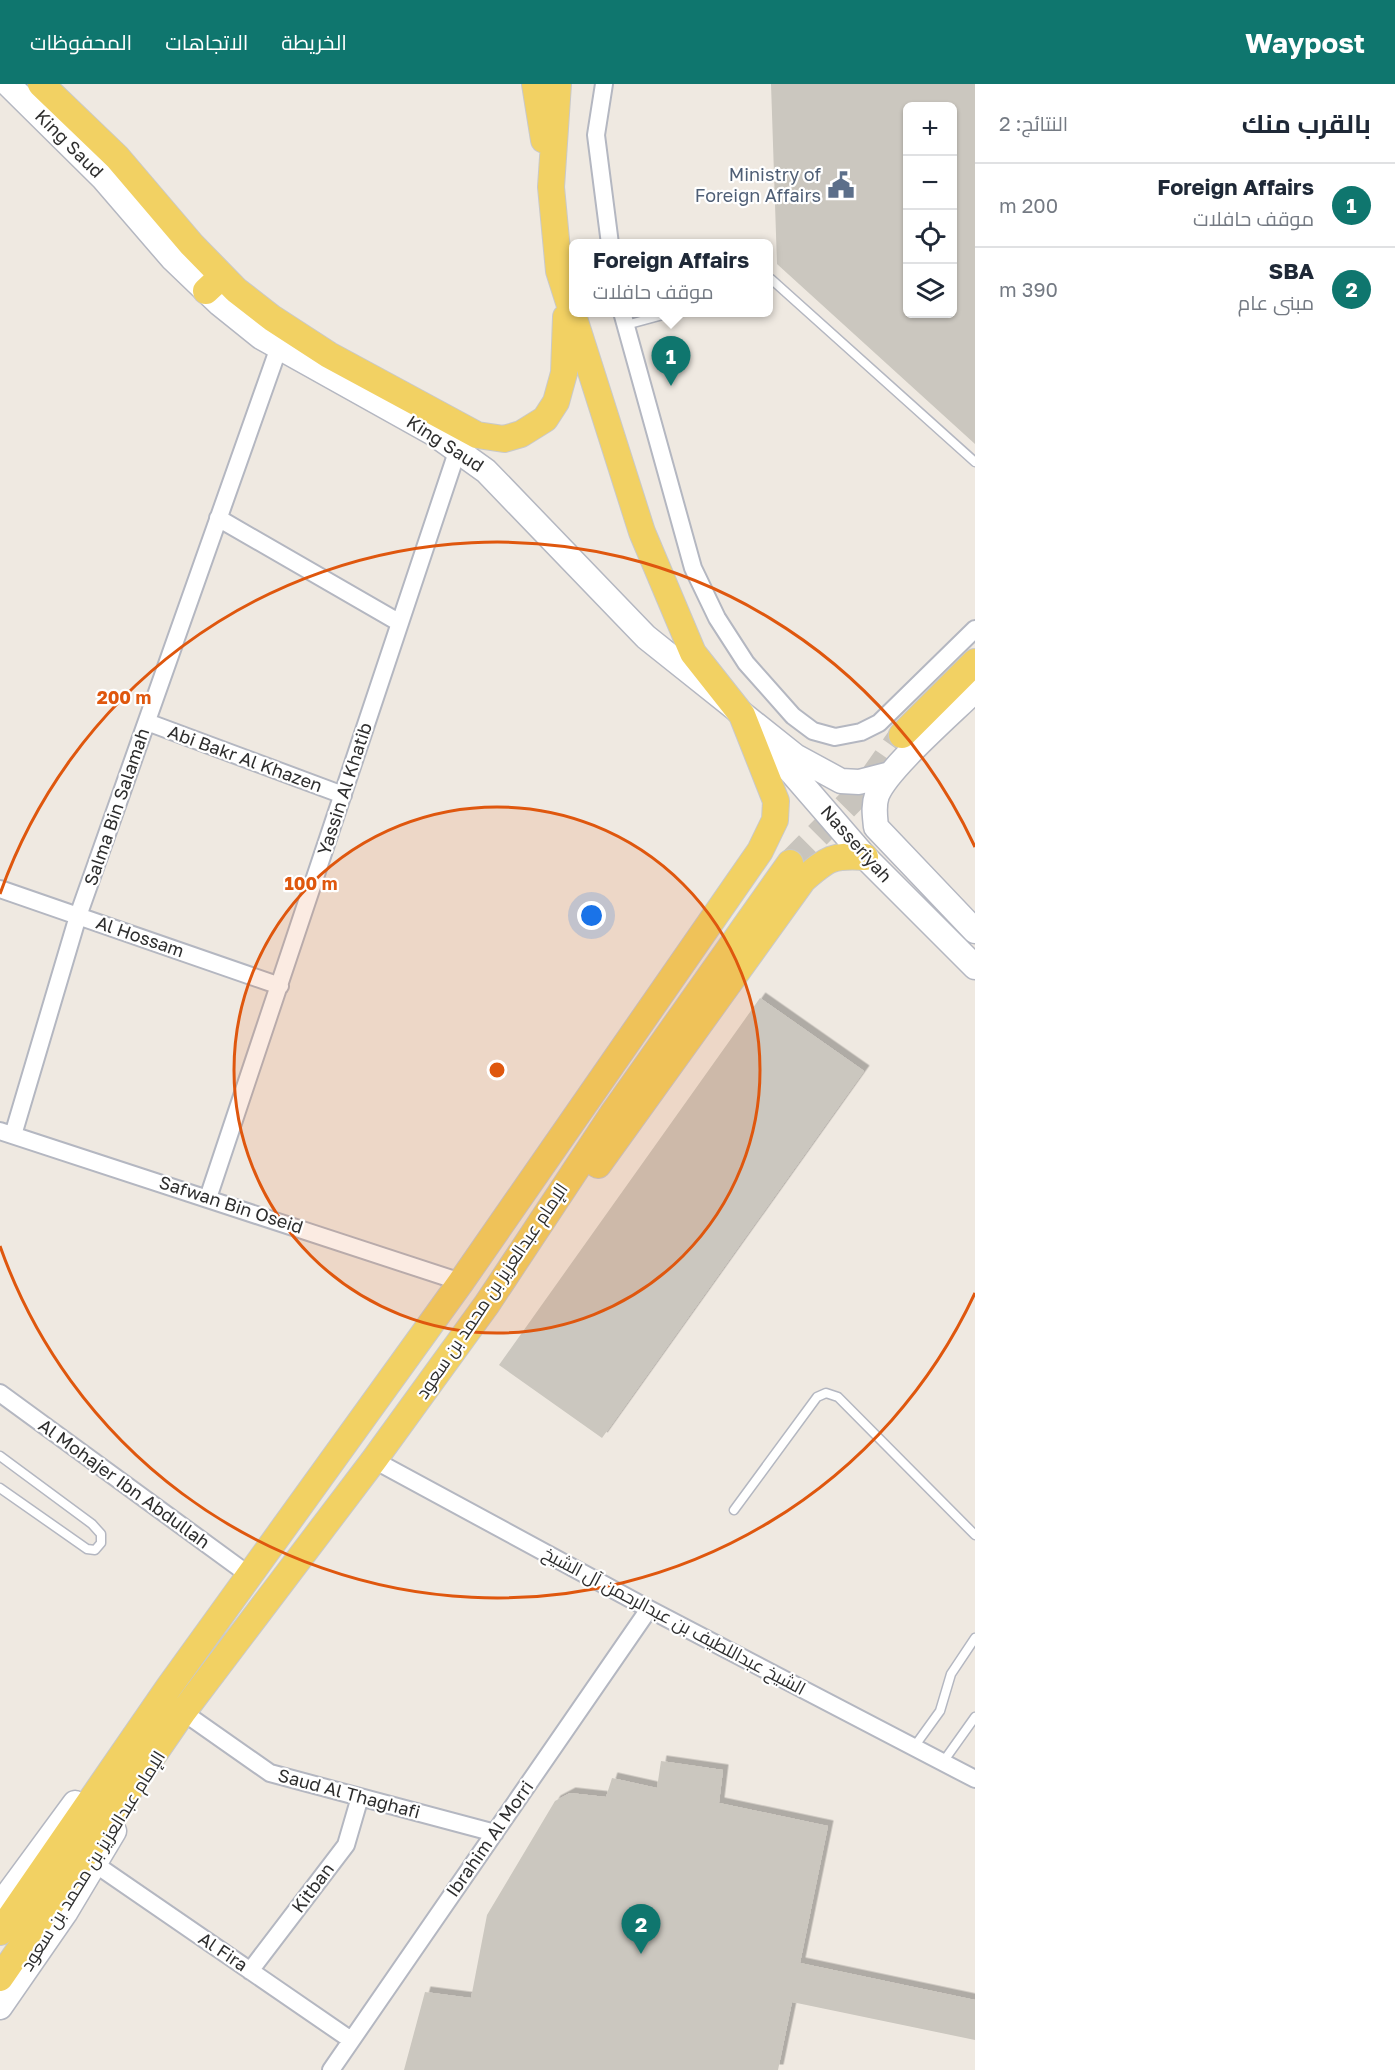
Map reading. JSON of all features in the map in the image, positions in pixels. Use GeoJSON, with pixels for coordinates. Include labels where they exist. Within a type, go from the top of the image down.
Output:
{"type":"FeatureCollection","features":[{"type":"Feature","properties":{"kind":"main road","name":"King Saud"},"geometry":{"type":"LineString","coordinates":[[41,84],[117,157],[214,284],[272,318],[328,355],[477,435],[504,439],[520,434],[545,419],[556,402],[564,373],[567,295]]}},
{"type":"Feature","properties":{"kind":"main road"},"geometry":{"type":"LineString","coordinates":[[535,84],[551,187]]}},
{"type":"Feature","properties":{"kind":"main road"},"geometry":{"type":"LineString","coordinates":[[551,187],[558,84]]}},
{"type":"Feature","properties":{"kind":"main road","name":"الإمام عبدالعزيز بن محمد بن سعود"},"geometry":{"type":"LineString","coordinates":[[551,187],[559,271],[569,301]]}},
{"type":"Feature","properties":{"kind":"main road","name":"الإمام عبدالعزيز بن محمد بن سعود"},"geometry":{"type":"LineString","coordinates":[[0,1932],[249,1575],[461,1282],[760,851],[775,820],[776,801],[742,715],[693,653],[642,532],[574,317]]}},
{"type":"Feature","properties":{"kind":"main road"},"geometry":{"type":"LineString","coordinates":[[902,735],[975,662]]}},
{"type":"Feature","properties":{"kind":"main road"},"geometry":{"type":"LineString","coordinates":[[488,1304],[564,1212],[803,880],[822,863],[839,855],[865,857]]}},
{"type":"Feature","properties":{"kind":"main road","name":"الإمام عبدالعزيز بن محمد بن سعود"},"geometry":{"type":"LineString","coordinates":[[0,1978],[183,1712],[374,1460],[488,1304],[614,1112],[790,863]]}},
{"type":"Feature","properties":{"kind":"street","name":"King Saud"},"geometry":{"type":"LineString","coordinates":[[8,84],[103,178],[172,258],[214,284],[261,337],[458,449],[486,471],[646,637],[742,715],[795,756],[819,771],[841,780],[860,782],[890,774]]}},
{"type":"Feature","properties":{"kind":"street"},"geometry":{"type":"LineString","coordinates":[[604,84],[596,135],[609,239]]}},
{"type":"Feature","properties":{"kind":"street"},"geometry":{"type":"LineString","coordinates":[[624,319],[693,567],[717,618],[746,663],[793,716],[813,731],[835,737],[861,732],[879,723],[975,629]]}},
{"type":"Feature","properties":{"kind":"street","name":"Salma Bin Salamah"},"geometry":{"type":"LineString","coordinates":[[7,1133],[78,916],[279,347]]}},
{"type":"Feature","properties":{"kind":"street","name":"Yassin Al Khatib"},"geometry":{"type":"LineString","coordinates":[[208,1198],[458,449]]}},
{"type":"Feature","properties":{"kind":"street"},"geometry":{"type":"LineString","coordinates":[[219,518],[400,623]]}},
{"type":"Feature","properties":{"kind":"street"},"geometry":{"type":"LineString","coordinates":[[890,774],[975,690]]}},
{"type":"Feature","properties":{"kind":"street","name":"Nasseriyah"},"geometry":{"type":"LineString","coordinates":[[742,715],[865,857],[975,967]]}},
{"type":"Feature","properties":{"kind":"street","name":"Abi Bakr Al Khazen"},"geometry":{"type":"LineString","coordinates":[[147,722],[343,795]]}},
{"type":"Feature","properties":{"kind":"street","name":"Nasseriyah"},"geometry":{"type":"LineString","coordinates":[[890,774],[877,794],[874,809],[876,827],[975,931]]}},
{"type":"Feature","properties":{"kind":"street","name":"Al Hossam"},"geometry":{"type":"LineString","coordinates":[[0,889],[280,986]]}},
{"type":"Feature","properties":{"kind":"street","name":"Safwan Bin Oseid"},"geometry":{"type":"LineString","coordinates":[[7,1133],[461,1282]]}},
{"type":"Feature","properties":{"kind":"street","name":"Al Mohajer Ibn Abdullah"},"geometry":{"type":"LineString","coordinates":[[0,1393],[249,1575]]}},
{"type":"Feature","properties":{"kind":"street","name":"الشيخ عبداللطيف بن عبدالرحمن آل الشيخ"},"geometry":{"type":"LineString","coordinates":[[374,1460],[649,1609],[975,1779]]}},
{"type":"Feature","properties":{"kind":"street","name":"Ibrahim Al Morri"},"geometry":{"type":"LineString","coordinates":[[331,2070],[649,1609]]}},
{"type":"Feature","properties":{"kind":"street","name":"الإمام عبدالعزيز بن محمد بن سعود"},"geometry":{"type":"LineString","coordinates":[[0,1905],[100,1767],[169,1688]]}},
{"type":"Feature","properties":{"kind":"street","name":"Saud Al Thaghafi"},"geometry":{"type":"LineString","coordinates":[[183,1712],[270,1773],[495,1833]]}},
{"type":"Feature","properties":{"kind":"street","name":"الإمام عبدالعزيز بن محمد بن سعود"},"geometry":{"type":"LineString","coordinates":[[0,2007],[65,1914],[183,1712]]}},
{"type":"Feature","properties":{"kind":"street","name":"Kitban"},"geometry":{"type":"LineString","coordinates":[[249,1971],[346,1845],[360,1797]]}},
{"type":"Feature","properties":{"kind":"street","name":"Al Fira"},"geometry":{"type":"LineString","coordinates":[[94,1864],[351,2040]]}},
{"type":"Feature","properties":{"kind":"lane"},"geometry":{"type":"LineString","coordinates":[[773,281],[975,462]]}},
{"type":"Feature","properties":{"kind":"lane"},"geometry":{"type":"LineString","coordinates":[[734,1510],[817,1397],[826,1393],[838,1397],[975,1535]]}},
{"type":"Feature","properties":{"kind":"lane"},"geometry":{"type":"LineString","coordinates":[[0,1456],[92,1524],[101,1534],[100,1543],[95,1550],[87,1549],[0,1488]]}},
{"type":"Feature","properties":{"kind":"lane"},"geometry":{"type":"LineString","coordinates":[[914,1747],[939,1711],[951,1674],[975,1638]]}},
{"type":"Feature","properties":{"kind":"lane"},"geometry":{"type":"LineString","coordinates":[[943,1762],[975,1717]]}},
{"type":"Feature","properties":{"kind":"building","name":"Ministry of Foreign Affairs"},"geometry":{"type":"Polygon","coordinates":[[[771,84],[975,84],[975,444],[777,264],[771,84]]]}},
{"type":"Feature","properties":{"kind":"building"},"geometry":{"type":"Polygon","coordinates":[[[760,998],[864,1071],[602,1438],[499,1365],[760,998]]]}},
{"type":"Feature","properties":{"kind":"building"},"geometry":{"type":"Polygon","coordinates":[[[661,1761],[723,1770],[719,1803],[828,1826],[800,1963],[975,2000],[975,2040],[792,2002],[778,2070],[404,2070],[425,1992],[471,1998],[487,1915],[555,1801],[570,1793],[606,1797],[612,1778],[657,1788],[661,1761]]]}},
{"type":"Feature","properties":{"kind":"tunnel"},"geometry":{"type":"LineString","coordinates":[[790,863],[867,785],[902,735]]}},
{"type":"Feature","properties":{"kind":"place","name":"Ministry of Foreign Affairs"},"geometry":{"type":"Point","coordinates":[841,185]}},
{"type":"Feature","properties":{"kind":"place","name":"Foreign Affairs"},"geometry":{"type":"Point","coordinates":[671,386]}},
{"type":"Feature","properties":{"kind":"place","name":"SBA"},"geometry":{"type":"Point","coordinates":[641,1954]}}]}
